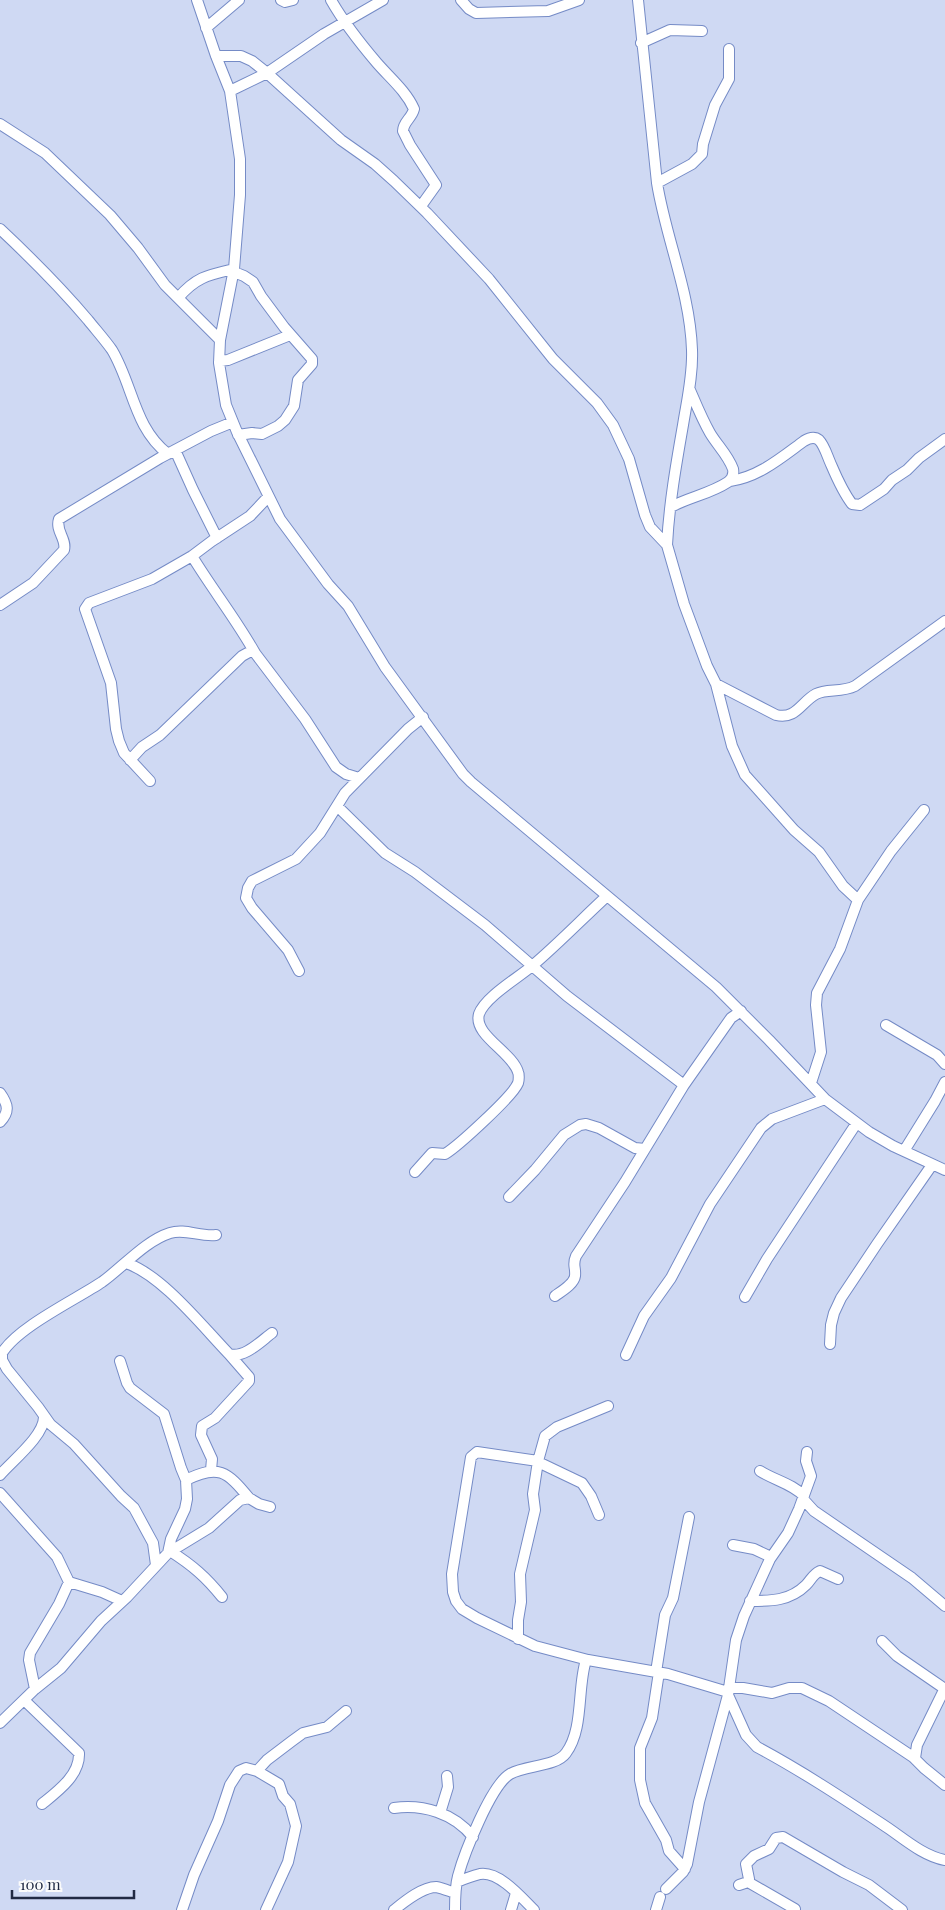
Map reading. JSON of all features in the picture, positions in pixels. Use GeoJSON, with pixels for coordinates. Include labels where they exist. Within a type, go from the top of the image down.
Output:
{"type":"FeatureCollection","features":[{"type":"Feature","properties":{"kind":"street"},"geometry":{"type":"LineString","coordinates":[[196,0],[230,91],[241,178],[234,271],[220,340],[219,361],[226,405],[238,436],[268,497],[293,538],[328,584],[348,606],[386,667],[463,774],[471,782],[716,987],[825,1099],[856,1124],[904,1151],[945,1170]]}},
{"type":"Feature","properties":{"kind":"street"},"geometry":{"type":"LineString","coordinates":[[206,28],[239,0]]}},
{"type":"Feature","properties":{"kind":"street"},"geometry":{"type":"LineString","coordinates":[[281,0],[285,2],[293,0]]}},
{"type":"Feature","properties":{"kind":"street"},"geometry":{"type":"LineString","coordinates":[[331,0],[344,22],[396,84],[414,109],[403,131],[436,185],[420,206]]}},
{"type":"Feature","properties":{"kind":"street"},"geometry":{"type":"LineString","coordinates":[[230,91],[267,73],[324,34],[383,0]]}},
{"type":"Feature","properties":{"kind":"street"},"geometry":{"type":"LineString","coordinates":[[461,0],[469,9],[476,13],[548,11],[579,0]]}},
{"type":"Feature","properties":{"kind":"street"},"geometry":{"type":"LineString","coordinates":[[638,0],[657,183],[662,212],[684,289],[692,349],[689,389],[670,507],[667,545],[684,604],[707,666],[716,684],[732,746],[745,775],[794,830],[819,852],[843,886],[858,900]]}},
{"type":"Feature","properties":{"kind":"street"},"geometry":{"type":"LineString","coordinates":[[641,43],[670,30],[702,31]]}},
{"type":"Feature","properties":{"kind":"street"},"geometry":{"type":"LineString","coordinates":[[657,183],[692,164],[702,154],[703,144],[715,105],[729,79],[729,49]]}},
{"type":"Feature","properties":{"kind":"street"},"geometry":{"type":"LineString","coordinates":[[216,56],[241,56],[252,61],[267,73],[341,140],[375,164],[420,206],[489,279],[553,359],[607,417],[621,440],[629,459],[650,527],[667,545]]}},
{"type":"Feature","properties":{"kind":"street"},"geometry":{"type":"LineString","coordinates":[[0,124],[45,153],[110,215],[138,248],[162,281],[220,340]]}},
{"type":"Feature","properties":{"kind":"street"},"geometry":{"type":"LineString","coordinates":[[0,229],[61,288],[108,345],[122,372],[145,428],[154,442],[171,452],[217,538]]}},
{"type":"Feature","properties":{"kind":"street"},"geometry":{"type":"LineString","coordinates":[[178,298],[188,286],[202,277],[234,271],[253,282],[261,296],[290,334],[312,358],[312,364],[298,380],[294,394],[294,406],[284,420],[269,432],[238,436]]}},
{"type":"Feature","properties":{"kind":"street"},"geometry":{"type":"LineString","coordinates":[[219,361],[228,360],[290,334]]}},
{"type":"Feature","properties":{"kind":"street"},"geometry":{"type":"LineString","coordinates":[[689,389],[710,434],[730,463],[733,473],[730,481]]}},
{"type":"Feature","properties":{"kind":"street"},"geometry":{"type":"LineString","coordinates":[[0,605],[17,596],[33,583],[64,550],[65,546],[58,529],[59,519],[171,452],[211,430],[233,422]]}},
{"type":"Feature","properties":{"kind":"street"},"geometry":{"type":"LineString","coordinates":[[670,507],[682,500],[708,492],[730,481],[743,478],[771,466],[810,438],[819,440],[823,446],[848,499],[852,504],[860,505],[945,440]]}},
{"type":"Feature","properties":{"kind":"street"},"geometry":{"type":"LineString","coordinates":[[150,781],[124,753],[116,729],[111,684],[85,610],[89,603],[152,579],[192,556],[250,516],[268,497]]}},
{"type":"Feature","properties":{"kind":"street"},"geometry":{"type":"LineString","coordinates":[[192,556],[212,589],[232,614],[255,652],[336,767],[346,774],[359,778]]}},
{"type":"Feature","properties":{"kind":"street"},"geometry":{"type":"LineString","coordinates":[[716,684],[776,714],[787,716],[820,692],[842,691],[855,686],[945,620]]}},
{"type":"Feature","properties":{"kind":"street"},"geometry":{"type":"LineString","coordinates":[[242,656],[248,639]]}},
{"type":"Feature","properties":{"kind":"street"},"geometry":{"type":"LineString","coordinates":[[130,760],[137,752],[160,735],[242,656],[249,651],[255,652]]}},
{"type":"Feature","properties":{"kind":"street"},"geometry":{"type":"LineString","coordinates":[[299,972],[288,950],[252,908],[246,898],[248,888],[252,881],[296,859],[312,843],[345,793],[423,717]]}},
{"type":"Feature","properties":{"kind":"street"},"geometry":{"type":"LineString","coordinates":[[337,806],[379,848],[425,879],[485,925],[608,1028],[684,1085]]}},
{"type":"Feature","properties":{"kind":"street"},"geometry":{"type":"LineString","coordinates":[[811,1083],[821,1052],[816,1005],[817,993],[840,949],[858,900],[886,859],[924,810]]}},
{"type":"Feature","properties":{"kind":"street"},"geometry":{"type":"LineString","coordinates":[[415,1172],[432,1153],[444,1154],[462,1140],[491,1113],[518,1083],[519,1073],[516,1068],[506,1054],[482,1030],[479,1015],[486,1004],[532,966],[607,896]]}},
{"type":"Feature","properties":{"kind":"street"},"geometry":{"type":"LineString","coordinates":[[555,1296],[574,1279],[573,1266],[576,1256],[625,1182],[684,1085],[726,1025],[741,1011]]}},
{"type":"Feature","properties":{"kind":"street"},"geometry":{"type":"LineString","coordinates":[[886,1024],[937,1055],[945,1064]]}},
{"type":"Feature","properties":{"kind":"street"},"geometry":{"type":"LineString","coordinates":[[904,1151],[945,1082]]}},
{"type":"Feature","properties":{"kind":"street"},"geometry":{"type":"LineString","coordinates":[[0,1094],[8,1108],[7,1114],[0,1122]]}},
{"type":"Feature","properties":{"kind":"street"},"geometry":{"type":"LineString","coordinates":[[626,1355],[644,1316],[671,1278],[710,1204],[761,1128],[772,1119],[825,1099]]}},
{"type":"Feature","properties":{"kind":"street"},"geometry":{"type":"LineString","coordinates":[[509,1197],[535,1170],[564,1134],[580,1125],[586,1124],[599,1128],[635,1148],[644,1149]]}},
{"type":"Feature","properties":{"kind":"street"},"geometry":{"type":"LineString","coordinates":[[745,1297],[767,1259],[856,1124]]}},
{"type":"Feature","properties":{"kind":"street"},"geometry":{"type":"LineString","coordinates":[[830,1344],[832,1319],[841,1298],[876,1244],[932,1165]]}},
{"type":"Feature","properties":{"kind":"street"},"geometry":{"type":"LineString","coordinates":[[156,1565],[153,1543],[134,1508],[120,1496],[74,1444],[44,1417],[7,1369],[2,1360],[2,1353],[20,1334],[103,1281],[156,1239],[172,1232],[184,1231],[205,1236],[216,1235]]}},
{"type":"Feature","properties":{"kind":"street"},"geometry":{"type":"LineString","coordinates":[[142,1250],[142,1270]]}},
{"type":"Feature","properties":{"kind":"street"},"geometry":{"type":"LineString","coordinates":[[126,1263],[142,1270],[156,1280],[207,1330],[248,1377],[249,1381],[215,1418],[202,1426],[200,1435],[210,1452],[212,1470]]}},
{"type":"Feature","properties":{"kind":"street"},"geometry":{"type":"LineString","coordinates":[[229,1354],[243,1354],[272,1333]]}},
{"type":"Feature","properties":{"kind":"street"},"geometry":{"type":"LineString","coordinates":[[120,1361],[126,1384],[164,1414],[180,1468],[186,1480],[188,1498],[171,1539],[169,1552]]}},
{"type":"Feature","properties":{"kind":"street"},"geometry":{"type":"LineString","coordinates":[[518,1638],[521,1602],[520,1574],[535,1510],[533,1494],[538,1462],[545,1436],[551,1431],[608,1406]]}},
{"type":"Feature","properties":{"kind":"street"},"geometry":{"type":"LineString","coordinates":[[0,1475],[36,1436],[44,1422],[44,1417]]}},
{"type":"Feature","properties":{"kind":"street"},"geometry":{"type":"LineString","coordinates":[[599,1515],[591,1496],[582,1483],[538,1462],[477,1452],[473,1454],[464,1496],[452,1574],[453,1592],[456,1601],[462,1609],[477,1618],[544,1650],[586,1660],[658,1672],[728,1692],[744,1688],[772,1693],[789,1688],[802,1688],[829,1701],[915,1758],[945,1785]]}},
{"type":"Feature","properties":{"kind":"street"},"geometry":{"type":"LineString","coordinates":[[656,1910],[663,1893],[685,1868],[690,1853],[699,1802],[728,1692],[736,1640],[750,1601],[771,1557],[788,1533],[811,1476],[806,1461],[807,1452]]}},
{"type":"Feature","properties":{"kind":"street"},"geometry":{"type":"LineString","coordinates":[[186,1480],[212,1470],[225,1475],[249,1498],[259,1504],[270,1507]]}},
{"type":"Feature","properties":{"kind":"street"},"geometry":{"type":"LineString","coordinates":[[760,1471],[771,1479],[794,1488],[814,1511],[912,1578],[945,1606]]}},
{"type":"Feature","properties":{"kind":"street"},"geometry":{"type":"LineString","coordinates":[[0,1493],[57,1557],[68,1582],[59,1604],[34,1643],[30,1653],[29,1660],[36,1688]]}},
{"type":"Feature","properties":{"kind":"street"},"geometry":{"type":"LineString","coordinates":[[0,1723],[36,1688],[61,1668],[101,1621],[169,1552],[209,1528],[240,1500],[249,1498]]}},
{"type":"Feature","properties":{"kind":"street"},"geometry":{"type":"LineString","coordinates":[[685,1868],[669,1851],[666,1840],[645,1803],[640,1780],[640,1748],[652,1718],[665,1615],[673,1598],[689,1517]]}},
{"type":"Feature","properties":{"kind":"street"},"geometry":{"type":"LineString","coordinates":[[733,1545],[754,1549],[771,1557]]}},
{"type":"Feature","properties":{"kind":"street"},"geometry":{"type":"LineString","coordinates":[[169,1552],[200,1572],[222,1597]]}},
{"type":"Feature","properties":{"kind":"street"},"geometry":{"type":"LineString","coordinates":[[750,1601],[776,1601],[784,1598],[798,1591],[820,1571],[838,1579]]}},
{"type":"Feature","properties":{"kind":"street"},"geometry":{"type":"LineString","coordinates":[[68,1582],[102,1592],[122,1601]]}},
{"type":"Feature","properties":{"kind":"street"},"geometry":{"type":"LineString","coordinates":[[882,1641],[897,1656],[945,1689],[917,1745],[915,1758]]}},
{"type":"Feature","properties":{"kind":"street"},"geometry":{"type":"LineString","coordinates":[[455,1910],[457,1882],[473,1837],[498,1788],[509,1775],[540,1764],[552,1762],[561,1758],[566,1753],[574,1736],[582,1672],[586,1660]]}},
{"type":"Feature","properties":{"kind":"street"},"geometry":{"type":"LineString","coordinates":[[728,1692],[746,1735],[756,1747],[860,1809],[925,1852],[937,1859],[945,1860]]}},
{"type":"Feature","properties":{"kind":"street"},"geometry":{"type":"LineString","coordinates":[[24,1700],[79,1753],[79,1760],[69,1780],[42,1804]]}},
{"type":"Feature","properties":{"kind":"street"},"geometry":{"type":"LineString","coordinates":[[257,1771],[267,1760],[303,1733],[327,1727],[346,1711]]}},
{"type":"Feature","properties":{"kind":"street"},"geometry":{"type":"LineString","coordinates":[[182,1910],[194,1875],[218,1821],[232,1779],[246,1768],[257,1771],[279,1784],[283,1796],[290,1804],[296,1826],[288,1862],[266,1910]]}},
{"type":"Feature","properties":{"kind":"street"},"geometry":{"type":"LineString","coordinates":[[440,1813],[448,1788],[447,1776]]}},
{"type":"Feature","properties":{"kind":"street"},"geometry":{"type":"LineString","coordinates":[[394,1808],[412,1806],[440,1813],[461,1825],[473,1837]]}},
{"type":"Feature","properties":{"kind":"street"},"geometry":{"type":"LineString","coordinates":[[795,1908],[743,1884],[749,1879],[746,1864],[748,1860],[769,1849],[776,1838],[783,1836],[874,1888],[902,1910]]}},
{"type":"Feature","properties":{"kind":"street"},"geometry":{"type":"LineString","coordinates":[[457,1882],[480,1874],[488,1874],[504,1882],[534,1910]]}},
{"type":"Feature","properties":{"kind":"street"},"geometry":{"type":"LineString","coordinates":[[394,1910],[407,1900],[431,1888],[437,1887],[455,1893]]}},
{"type":"Feature","properties":{"kind":"street"},"geometry":{"type":"LineString","coordinates":[[510,1910],[516,1893]]}}]}
